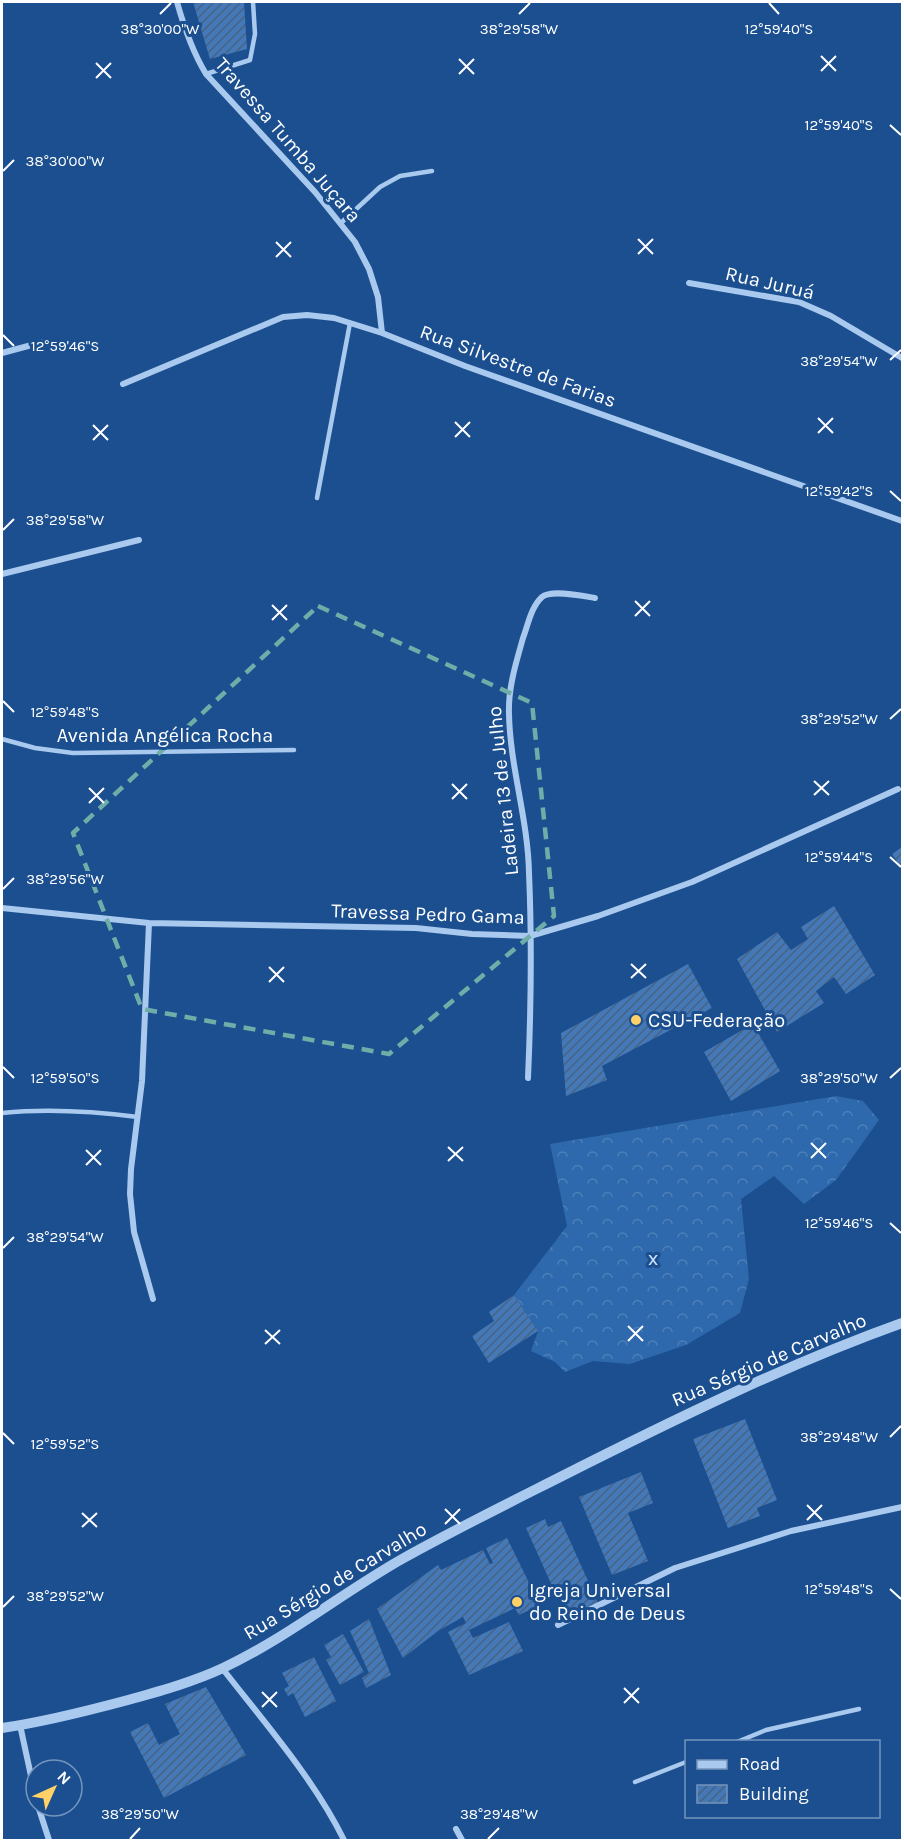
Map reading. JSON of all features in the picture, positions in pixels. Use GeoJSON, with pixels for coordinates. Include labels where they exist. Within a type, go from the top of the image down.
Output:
{"type":"FeatureCollection","features":[{"type":"Feature","properties":{"kind":"street","name":"Travessa Tumba Juçara"},"geometry":{"type":"LineString","coordinates":[[177,2],[195,56],[206,74],[315,192],[355,242],[369,269],[378,297],[382,333]]}},
{"type":"Feature","properties":{"kind":"street","name":"Rua Juruá"},"geometry":{"type":"LineString","coordinates":[[689,282],[799,302],[831,316],[903,358]]}},
{"type":"Feature","properties":{"kind":"street","name":"Rua Silvestre de Farias"},"geometry":{"type":"LineString","coordinates":[[123,384],[283,316],[307,315],[333,318],[382,333],[476,370],[903,521]]}},
{"type":"Feature","properties":{"kind":"street"},"geometry":{"type":"LineString","coordinates":[[2,353],[43,342]]}},
{"type":"Feature","properties":{"kind":"street"},"geometry":{"type":"LineString","coordinates":[[2,574],[139,540]]}},
{"type":"Feature","properties":{"kind":"street","name":"Ladeira 13 de Julho"},"geometry":{"type":"LineString","coordinates":[[528,1078],[531,1006],[529,870],[525,828],[510,734],[508,712],[510,686],[531,614],[541,597],[549,592],[595,598]]}},
{"type":"Feature","properties":{"kind":"street","name":"Travessa Pedro Gama"},"geometry":{"type":"LineString","coordinates":[[2,908],[149,924],[416,928],[472,934],[530,936],[598,916],[692,882],[898,789]]}},
{"type":"Feature","properties":{"kind":"street"},"geometry":{"type":"LineString","coordinates":[[149,924],[143,1070],[131,1169],[131,1212],[134,1232],[153,1299]]}},
{"type":"Feature","properties":{"kind":"street","name":"Rua Sérgio de Carvalho"},"geometry":{"type":"LineString","coordinates":[[2,1728],[96,1709],[160,1692],[222,1668],[267,1644],[402,1559],[508,1503],[741,1389],[850,1342],[903,1323]]}},
{"type":"Feature","properties":{"kind":"street"},"geometry":{"type":"LineString","coordinates":[[558,1625],[675,1568],[791,1531],[903,1507]]}},
{"type":"Feature","properties":{"kind":"street"},"geometry":{"type":"LineString","coordinates":[[222,1668],[280,1742],[344,1840]]}},
{"type":"Feature","properties":{"kind":"street"},"geometry":{"type":"LineString","coordinates":[[20,1725],[27,1758]]}},
{"type":"Feature","properties":{"kind":"street"},"geometry":{"type":"LineString","coordinates":[[42,1818],[49,1840]]}},
{"type":"Feature","properties":{"kind":"street"},"geometry":{"type":"LineString","coordinates":[[456,1829],[462,1840]]}},
{"type":"Feature","properties":{"kind":"lane"},"geometry":{"type":"LineString","coordinates":[[206,74],[250,60],[255,34],[253,2]]}},
{"type":"Feature","properties":{"kind":"lane"},"geometry":{"type":"LineString","coordinates":[[341,223],[380,187],[400,176],[432,171]]}},
{"type":"Feature","properties":{"kind":"lane"},"geometry":{"type":"LineString","coordinates":[[317,498],[350,323]]}},
{"type":"Feature","properties":{"kind":"lane","name":"Avenida Angélica Rocha"},"geometry":{"type":"LineString","coordinates":[[2,739],[35,748],[73,753],[294,750]]}},
{"type":"Feature","properties":{"kind":"lane"},"geometry":{"type":"LineString","coordinates":[[2,1113],[58,1109],[138,1117]]}},
{"type":"Feature","properties":{"kind":"lane"},"geometry":{"type":"LineString","coordinates":[[741,1740],[766,1730],[859,1709]]}},
{"type":"Feature","properties":{"kind":"lane"},"geometry":{"type":"LineString","coordinates":[[635,1782],[685,1763]]}},
{"type":"Feature","properties":{"kind":"highlighted area"},"geometry":{"type":"Polygon","coordinates":[[[318,606],[532,703],[554,916],[389,1054],[142,1009],[73,833],[318,606]]]}},
{"type":"Feature","properties":{"kind":"green space","name":"x"},"geometry":{"type":"Polygon","coordinates":[[[836,1096],[863,1101],[879,1120],[836,1180],[804,1204],[774,1176],[741,1199],[749,1279],[740,1313],[686,1345],[630,1364],[593,1361],[565,1372],[555,1362],[531,1351],[538,1331],[514,1295],[567,1226],[550,1144],[836,1096]]]}},
{"type":"Feature","properties":{"kind":"building"},"geometry":{"type":"Polygon","coordinates":[[[193,2],[244,2],[247,49],[210,59],[193,2]]]}},
{"type":"Feature","properties":{"kind":"building"},"geometry":{"type":"Polygon","coordinates":[[[902,847],[902,869],[892,854],[902,847]]]}},
{"type":"Feature","properties":{"kind":"building"},"geometry":{"type":"Polygon","coordinates":[[[834,906],[875,975],[846,994],[834,977],[816,991],[824,1003],[777,1032],[737,959],[777,932],[791,950],[808,939],[801,927],[834,906]]]}},
{"type":"Feature","properties":{"kind":"building","name":"CSU-Federação"},"geometry":{"type":"Polygon","coordinates":[[[688,964],[712,1008],[602,1066],[607,1080],[566,1096],[561,1033],[688,964]]]}},
{"type":"Feature","properties":{"kind":"building"},"geometry":{"type":"Polygon","coordinates":[[[753,1024],[780,1071],[731,1101],[704,1052],[753,1024]]]}},
{"type":"Feature","properties":{"kind":"building"},"geometry":{"type":"Polygon","coordinates":[[[514,1295],[538,1331],[489,1363],[472,1336],[494,1321],[489,1312],[514,1295]]]}},
{"type":"Feature","properties":{"kind":"building"},"geometry":{"type":"Polygon","coordinates":[[[745,1419],[777,1500],[757,1508],[760,1516],[728,1528],[693,1439],[745,1419]]]}},
{"type":"Feature","properties":{"kind":"building"},"geometry":{"type":"Polygon","coordinates":[[[641,1472],[653,1503],[628,1513],[648,1561],[612,1575],[579,1497],[641,1472]]]}},
{"type":"Feature","properties":{"kind":"building"},"geometry":{"type":"Polygon","coordinates":[[[545,1519],[548,1527],[561,1521],[598,1603],[570,1615],[560,1592],[566,1589],[563,1584],[553,1588],[526,1528],[545,1519]]]}},
{"type":"Feature","properties":{"kind":"building"},"geometry":{"type":"Polygon","coordinates":[[[507,1538],[540,1605],[519,1615],[515,1608],[469,1630],[473,1638],[509,1622],[523,1651],[469,1675],[448,1632],[466,1623],[463,1617],[438,1631],[403,1658],[377,1609],[438,1565],[441,1570],[483,1550],[490,1564],[493,1563],[486,1548],[507,1538]]]}},
{"type":"Feature","properties":{"kind":"building"},"geometry":{"type":"Polygon","coordinates":[[[369,1619],[391,1675],[366,1688],[362,1678],[369,1673],[350,1631],[369,1619]]]}},
{"type":"Feature","properties":{"kind":"building"},"geometry":{"type":"Polygon","coordinates":[[[343,1634],[364,1672],[340,1685],[326,1660],[331,1657],[324,1645],[343,1634]]]}},
{"type":"Feature","properties":{"kind":"building"},"geometry":{"type":"Polygon","coordinates":[[[314,1657],[336,1701],[305,1717],[293,1693],[288,1696],[284,1689],[289,1686],[282,1673],[314,1657]]]}},
{"type":"Feature","properties":{"kind":"building"},"geometry":{"type":"Polygon","coordinates":[[[206,1687],[246,1755],[164,1798],[130,1732],[148,1723],[159,1745],[180,1734],[165,1704],[206,1687]]]}},
{"type":"Feature","properties":{"kind":"place","name":"CSU-Federação"},"geometry":{"type":"Point","coordinates":[636,1020]}},
{"type":"Feature","properties":{"kind":"place","name":"Igreja Universal do Reino de Deus"},"geometry":{"type":"Point","coordinates":[517,1602]}}]}
